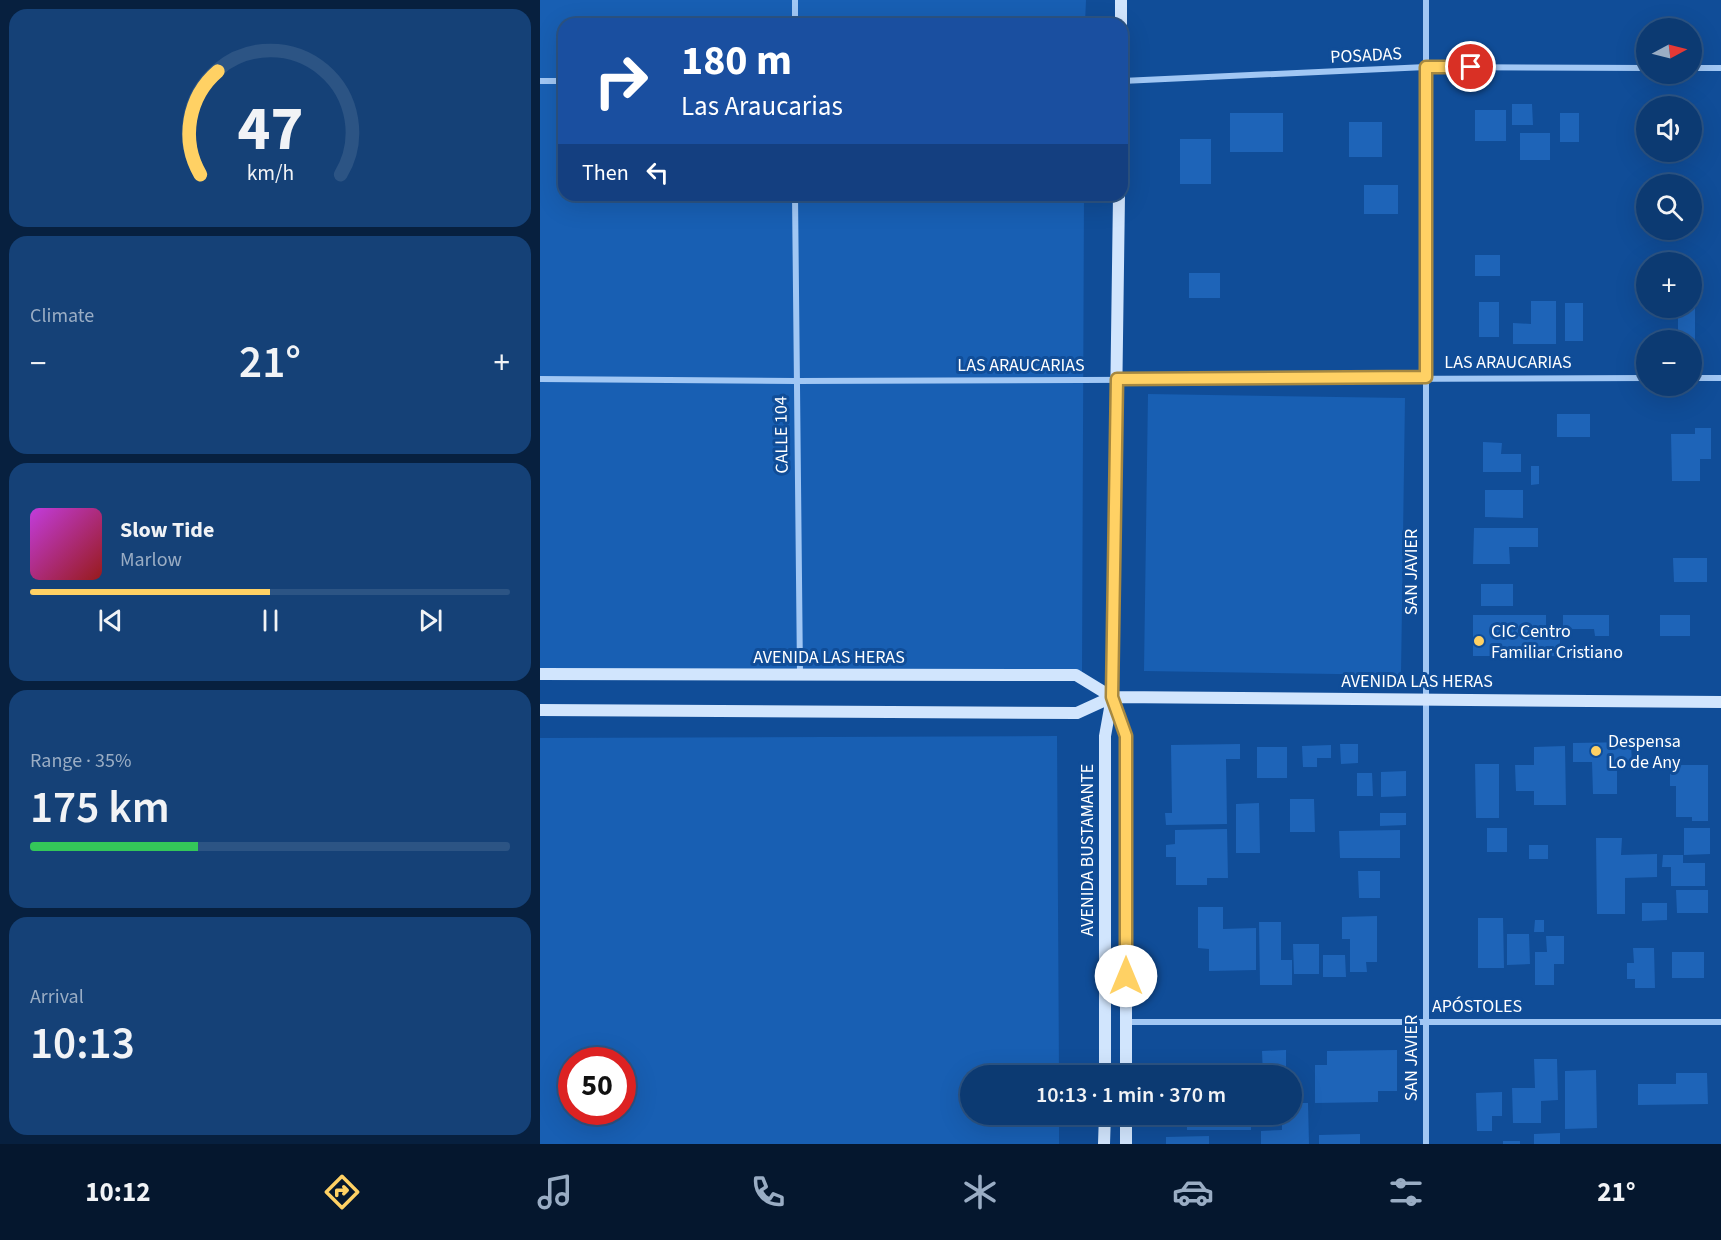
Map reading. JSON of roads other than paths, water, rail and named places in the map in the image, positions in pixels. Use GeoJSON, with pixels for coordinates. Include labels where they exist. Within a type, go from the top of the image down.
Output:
{"type":"FeatureCollection","features":[{"type":"Feature","properties":{"kind":"main road"},"geometry":{"type":"LineString","coordinates":[[1121,0],[1121,18]]}},
{"type":"Feature","properties":{"kind":"main road","name":"AVENIDA BUSTAMANTE"},"geometry":{"type":"LineString","coordinates":[[1105,1065],[1105,736],[1112,697],[1119,201]]}},
{"type":"Feature","properties":{"kind":"main road","name":"AVENIDA LAS HERAS"},"geometry":{"type":"LineString","coordinates":[[540,674],[1076,675],[1112,697]]}},
{"type":"Feature","properties":{"kind":"main road","name":"AVENIDA BUSTAMANTE"},"geometry":{"type":"LineString","coordinates":[[1112,697],[1126,736],[1126,1065]]}},
{"type":"Feature","properties":{"kind":"main road","name":"AVENIDA LAS HERAS"},"geometry":{"type":"LineString","coordinates":[[540,710],[1077,713],[1112,697],[1721,702]]}},
{"type":"Feature","properties":{"kind":"main road"},"geometry":{"type":"LineString","coordinates":[[1104,1144],[1105,1125]]}},
{"type":"Feature","properties":{"kind":"main road"},"geometry":{"type":"LineString","coordinates":[[1126,1125],[1126,1144]]}},
{"type":"Feature","properties":{"kind":"street"},"geometry":{"type":"LineString","coordinates":[[795,0],[795,18]]}},
{"type":"Feature","properties":{"kind":"street","name":"SAN JAVIER"},"geometry":{"type":"LineString","coordinates":[[1426,0],[1426,1144]]}},
{"type":"Feature","properties":{"kind":"street","name":"POSADAS"},"geometry":{"type":"LineString","coordinates":[[1128,81],[1426,67],[1636,68]]}},
{"type":"Feature","properties":{"kind":"street"},"geometry":{"type":"LineString","coordinates":[[1702,68],[1721,68]]}},
{"type":"Feature","properties":{"kind":"street"},"geometry":{"type":"LineString","coordinates":[[540,81],[558,81]]}},
{"type":"Feature","properties":{"kind":"street","name":"CALLE 104"},"geometry":{"type":"LineString","coordinates":[[795,201],[800,675]]}},
{"type":"Feature","properties":{"kind":"street","name":"LAS ARAUCARIAS"},"geometry":{"type":"LineString","coordinates":[[540,379],[796,381],[1636,378]]}},
{"type":"Feature","properties":{"kind":"street"},"geometry":{"type":"LineString","coordinates":[[1702,378],[1721,378]]}},
{"type":"Feature","properties":{"kind":"street","name":"APÓSTOLES"},"geometry":{"type":"LineString","coordinates":[[1126,1022],[1721,1022]]}},
{"type":"Feature","properties":{"kind":"place","name":"CIC Centro Familiar Cristiano"},"geometry":{"type":"Point","coordinates":[1479,641]}},
{"type":"Feature","properties":{"kind":"place","name":"Despensa Lo de Any"},"geometry":{"type":"Point","coordinates":[1596,751]}}]}
